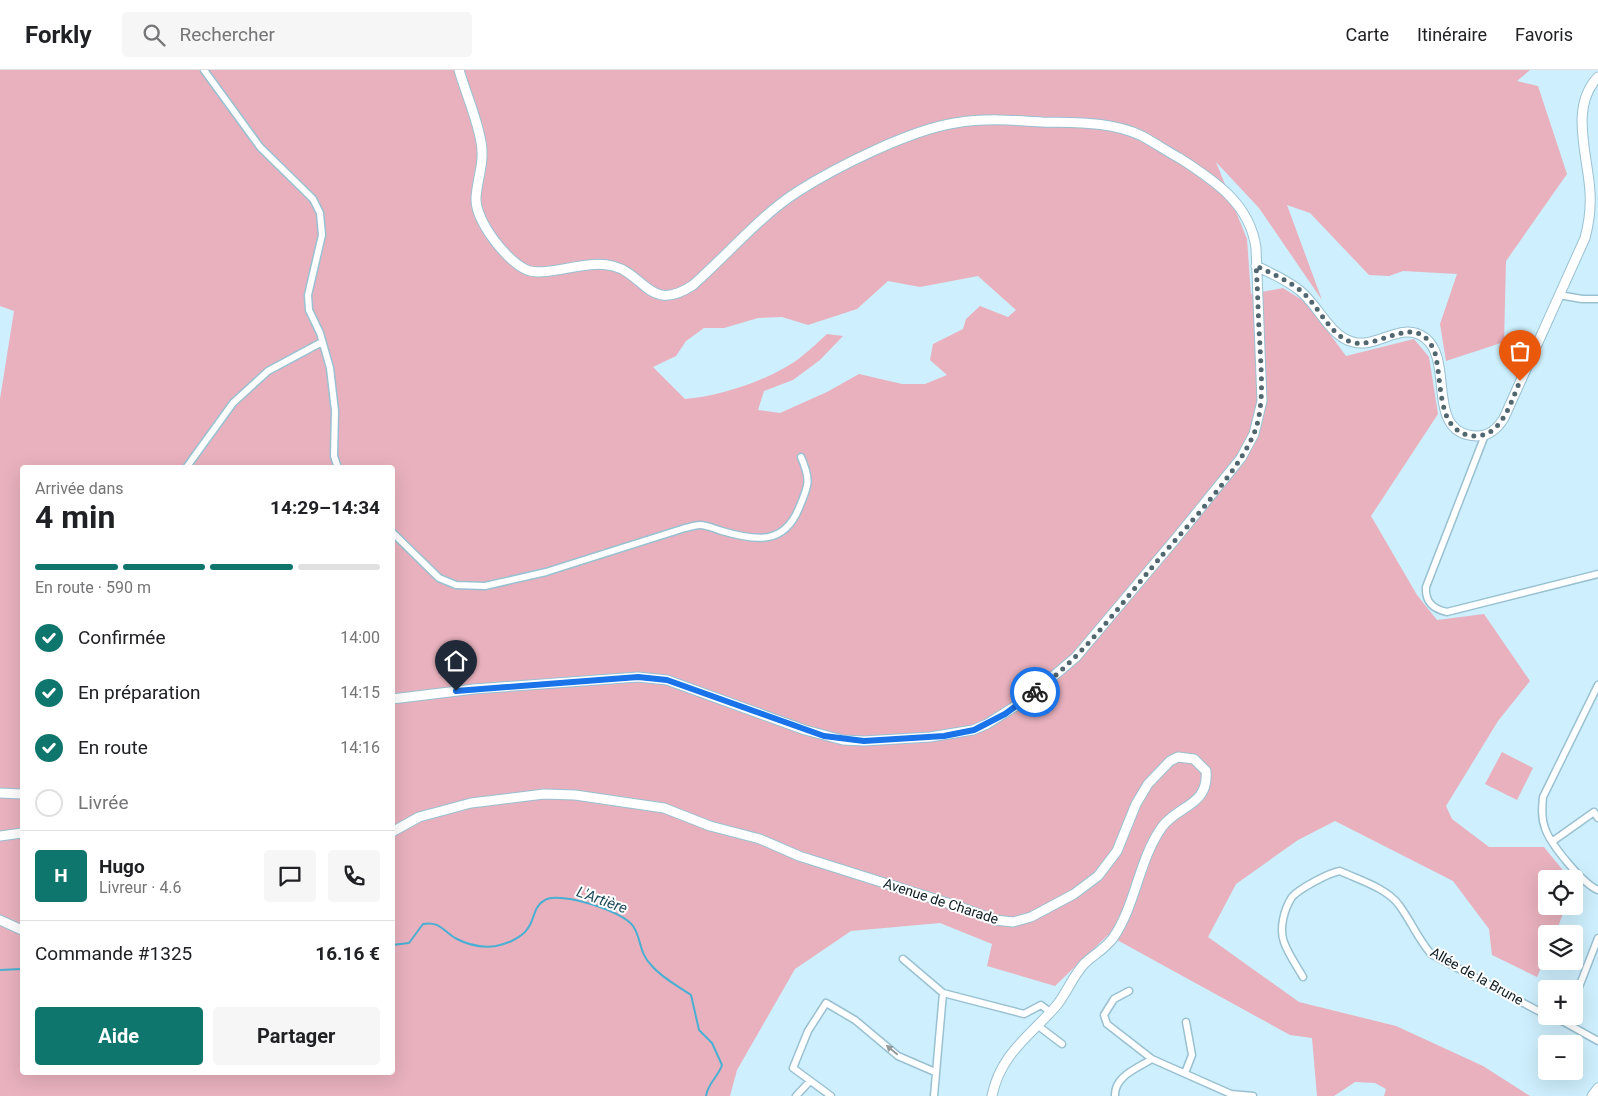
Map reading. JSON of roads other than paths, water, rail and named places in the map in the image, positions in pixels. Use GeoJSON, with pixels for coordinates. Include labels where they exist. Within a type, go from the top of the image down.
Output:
{"type":"FeatureCollection","features":[{"type":"Feature","properties":{"kind":"street"},"geometry":{"type":"LineString","coordinates":[[204,70],[260,147],[313,199],[320,213],[322,235],[308,295],[309,310],[330,368],[334,403],[334,456],[337,465]]}},
{"type":"Feature","properties":{"kind":"street"},"geometry":{"type":"LineString","coordinates":[[395,699],[474,689],[638,677],[667,680],[805,730],[843,740],[871,741],[944,736],[974,730],[987,724],[1043,686],[1076,657],[1230,472],[1250,443],[1257,426],[1262,401],[1256,266],[1252,230],[1238,203],[1217,184],[1142,136],[1099,124],[973,120],[940,126],[907,136],[797,192],[693,284],[677,293],[665,295],[652,291],[612,265],[587,265],[536,272],[528,270],[508,257],[477,210],[476,198],[482,159],[481,142],[459,70]]}},
{"type":"Feature","properties":{"kind":"street"},"geometry":{"type":"LineString","coordinates":[[1256,266],[1299,290],[1315,305],[1337,333],[1346,340],[1367,344],[1405,332],[1415,333],[1424,338],[1431,344],[1435,353],[1449,420],[1463,434],[1485,435],[1495,430],[1504,418],[1585,238],[1589,220],[1591,193],[1582,114],[1587,92],[1598,77]]}},
{"type":"Feature","properties":{"kind":"street"},"geometry":{"type":"LineString","coordinates":[[1559,295],[1582,299],[1598,299]]}},
{"type":"Feature","properties":{"kind":"street"},"geometry":{"type":"LineString","coordinates":[[188,465],[233,402],[268,371],[322,342]]}},
{"type":"Feature","properties":{"kind":"street"},"geometry":{"type":"LineString","coordinates":[[1485,435],[1426,587],[1425,595],[1429,604],[1436,610],[1447,612],[1598,574]]}},
{"type":"Feature","properties":{"kind":"street"},"geometry":{"type":"LineString","coordinates":[[395,535],[439,578],[456,585],[485,586],[546,572],[685,528],[701,525],[732,534],[758,538],[777,536],[794,520],[809,485],[808,475],[801,457]]}},
{"type":"Feature","properties":{"kind":"street"},"geometry":{"type":"LineString","coordinates":[[1598,685],[1543,797],[1545,830],[1577,875],[1589,886],[1598,890]]}},
{"type":"Feature","properties":{"kind":"street","name":"Avenue de Charade"},"geometry":{"type":"LineString","coordinates":[[395,830],[419,817],[471,803],[544,794],[575,794],[664,808],[710,826],[760,839],[799,856],[957,906],[995,920],[1013,922],[1031,917],[1074,894],[1098,876],[1117,851],[1136,804],[1148,784],[1170,761],[1178,757],[1194,759],[1206,771],[1205,786],[1202,794],[1163,826],[1144,861],[1120,926],[1112,940],[1086,962],[1050,1012],[1012,1050],[1002,1065],[995,1081],[992,1096]]}},
{"type":"Feature","properties":{"kind":"street"},"geometry":{"type":"LineString","coordinates":[[0,793],[20,794]]}},
{"type":"Feature","properties":{"kind":"street"},"geometry":{"type":"LineString","coordinates":[[1553,841],[1594,812],[1598,818]]}},
{"type":"Feature","properties":{"kind":"street"},"geometry":{"type":"LineString","coordinates":[[0,836],[20,833]]}},
{"type":"Feature","properties":{"kind":"street","name":"Allée de la Brune"},"geometry":{"type":"LineString","coordinates":[[1303,977],[1283,942],[1281,928],[1286,909],[1293,896],[1330,873],[1340,870],[1385,892],[1399,904],[1420,942],[1432,954],[1538,1011]]}},
{"type":"Feature","properties":{"kind":"street"},"geometry":{"type":"LineString","coordinates":[[0,920],[20,929]]}},
{"type":"Feature","properties":{"kind":"street"},"geometry":{"type":"LineString","coordinates":[[1582,980],[1598,938]]}},
{"type":"Feature","properties":{"kind":"street"},"geometry":{"type":"LineString","coordinates":[[903,959],[943,993],[1000,1006],[1024,1014],[1041,1005],[1050,1012]]}},
{"type":"Feature","properties":{"kind":"street"},"geometry":{"type":"LineString","coordinates":[[1129,991],[1114,999],[1104,1015],[1106,1024],[1152,1059],[1231,1094],[1253,1096]]}},
{"type":"Feature","properties":{"kind":"street"},"geometry":{"type":"LineString","coordinates":[[934,1096],[943,993]]}},
{"type":"Feature","properties":{"kind":"street"},"geometry":{"type":"LineString","coordinates":[[831,1096],[795,1071],[793,1065],[808,1031],[826,1003],[855,1020],[898,1056],[935,1072]]}},
{"type":"Feature","properties":{"kind":"street"},"geometry":{"type":"LineString","coordinates":[[1185,1073],[1192,1055],[1186,1022]]}},
{"type":"Feature","properties":{"kind":"street"},"geometry":{"type":"LineString","coordinates":[[1037,1025],[1062,1044]]}},
{"type":"Feature","properties":{"kind":"street","name":"Allée de la Brune"},"geometry":{"type":"LineString","coordinates":[[1574,1025],[1598,1041]]}},
{"type":"Feature","properties":{"kind":"street"},"geometry":{"type":"LineString","coordinates":[[1115,1096],[1115,1091],[1122,1077],[1152,1059]]}},
{"type":"Feature","properties":{"kind":"street"},"geometry":{"type":"LineString","coordinates":[[796,1096],[810,1081]]}},
{"type":"Feature","properties":{"kind":"street"},"geometry":{"type":"LineString","coordinates":[[1592,1096],[1598,1088]]}},
{"type":"Feature","properties":{"kind":"waterway","name":"L'Artière"},"geometry":{"type":"LineString","coordinates":[[395,945],[409,943],[423,924],[429,923],[441,927],[455,938],[470,944],[486,947],[500,945],[522,935],[530,924],[538,906],[545,900],[553,898],[577,900],[617,914],[633,926],[644,956],[652,966],[665,978],[691,995],[699,1030],[712,1043],[722,1065],[706,1096]]}},
{"type":"Feature","properties":{"kind":"waterway","name":"L'Artière"},"geometry":{"type":"LineString","coordinates":[[0,970],[20,969]]}}]}
